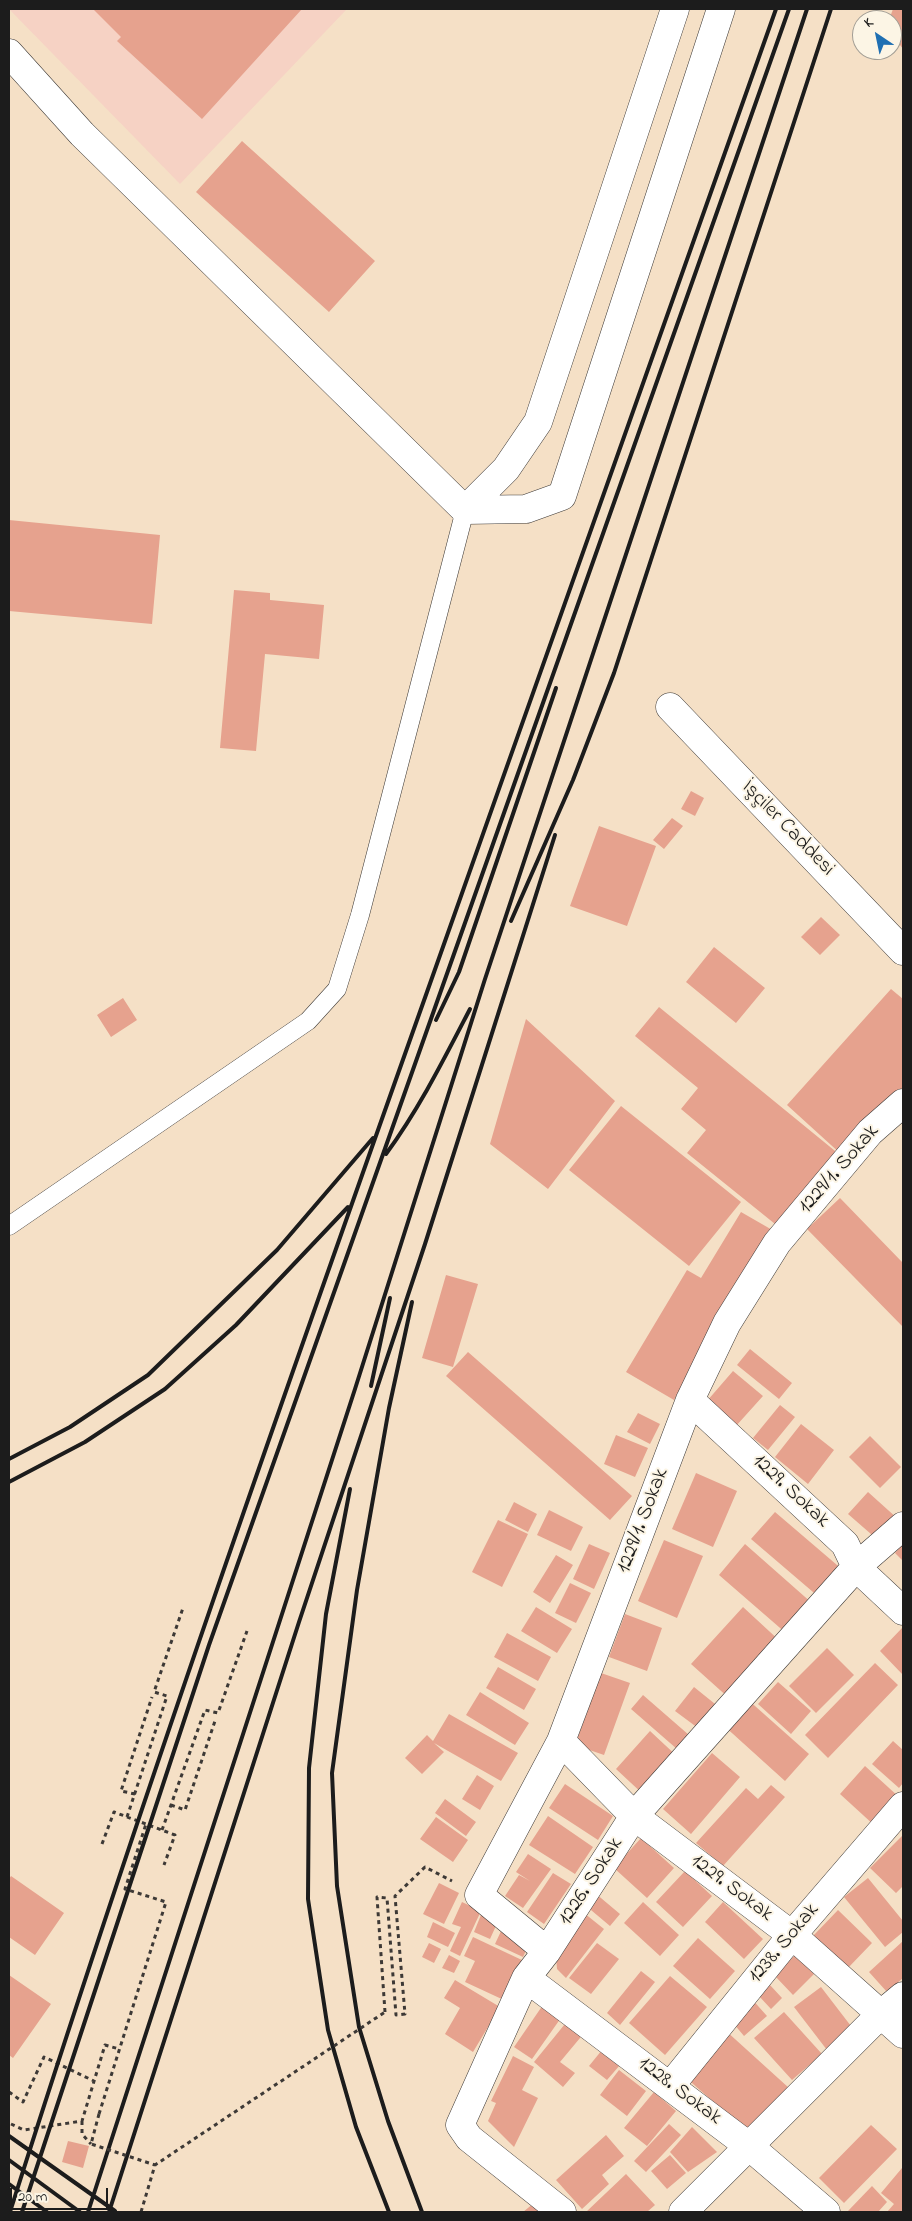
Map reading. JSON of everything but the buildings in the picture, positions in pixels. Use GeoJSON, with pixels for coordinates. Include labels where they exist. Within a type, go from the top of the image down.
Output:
{"type":"FeatureCollection","features":[{"type":"Feature","properties":{"kind":"street"},"geometry":{"type":"LineString","coordinates":[[465,510],[506,469],[538,422],[674,9]]}},
{"type":"Feature","properties":{"kind":"street"},"geometry":{"type":"LineString","coordinates":[[9,53],[82,134],[465,510],[526,508],[562,496],[721,9]]}},
{"type":"Feature","properties":{"kind":"street","name":"İşçiler Caddesi"},"geometry":{"type":"LineString","coordinates":[[670,707],[903,952]]}},
{"type":"Feature","properties":{"kind":"street","name":"1229/1. Sokak"},"geometry":{"type":"LineString","coordinates":[[479,1895],[561,1742],[690,1400],[727,1324],[777,1243],[870,1132],[903,1103]]}},
{"type":"Feature","properties":{"kind":"street","name":"1229. Sokak"},"geometry":{"type":"LineString","coordinates":[[690,1400],[845,1544],[856,1567],[903,1611]]}},
{"type":"Feature","properties":{"kind":"street","name":"1226. Sokak"},"geometry":{"type":"LineString","coordinates":[[562,2212],[469,2138],[460,2125],[526,1978],[547,1951],[634,1816],[856,1567],[903,1526]]}},
{"type":"Feature","properties":{"kind":"street","name":"1229. Sokak"},"geometry":{"type":"LineString","coordinates":[[561,1742],[634,1816],[792,1935],[903,2034]]}},
{"type":"Feature","properties":{"kind":"street","name":"1238. Sokak"},"geometry":{"type":"LineString","coordinates":[[671,2085],[792,1935],[903,1807]]}},
{"type":"Feature","properties":{"kind":"street"},"geometry":{"type":"LineString","coordinates":[[479,1895],[547,1951]]}},
{"type":"Feature","properties":{"kind":"street","name":"1228. Sokak"},"geometry":{"type":"LineString","coordinates":[[526,1978],[671,2085],[750,2147],[826,2212]]}},
{"type":"Feature","properties":{"kind":"street"},"geometry":{"type":"LineString","coordinates":[[683,2212],[880,2015],[903,1996]]}},
{"type":"Feature","properties":{"kind":"lane"},"geometry":{"type":"LineString","coordinates":[[9,1226],[308,1020],[336,989],[360,915],[465,510]]}},
{"type":"Feature","properties":{"kind":"path"},"geometry":{"type":"LineString","coordinates":[[127,1817],[167,1696],[154,1692],[183,1608]]}},
{"type":"Feature","properties":{"kind":"path"},"geometry":{"type":"LineString","coordinates":[[162,1830],[205,1710],[218,1713],[247,1631]]}},
{"type":"Feature","properties":{"kind":"path"},"geometry":{"type":"LineString","coordinates":[[135,1794],[121,1791],[152,1697]]}},
{"type":"Feature","properties":{"kind":"path"},"geometry":{"type":"LineString","coordinates":[[170,1805],[185,1810],[216,1718]]}},
{"type":"Feature","properties":{"kind":"path"},"geometry":{"type":"LineString","coordinates":[[102,1844],[114,1812],[175,1835],[164,1865]]}},
{"type":"Feature","properties":{"kind":"path"},"geometry":{"type":"LineString","coordinates":[[91,2144],[166,1902],[125,1889],[146,1824]]}},
{"type":"Feature","properties":{"kind":"path"},"geometry":{"type":"LineString","coordinates":[[141,2212],[155,2165],[385,2012],[377,1897],[387,1898],[396,2015],[405,2014],[395,1896],[425,1867],[479,1895]]}},
{"type":"Feature","properties":{"kind":"path"},"geometry":{"type":"LineString","coordinates":[[119,2050],[105,2045],[82,2121],[82,2134],[91,2144],[155,2165]]}},
{"type":"Feature","properties":{"kind":"path"},"geometry":{"type":"LineString","coordinates":[[9,2092],[23,2102],[44,2058],[94,2081]]}},
{"type":"Feature","properties":{"kind":"path"},"geometry":{"type":"LineString","coordinates":[[11,2124],[24,2130],[82,2121]]}},
{"type":"Feature","properties":{"kind":"shaded area"},"geometry":{"type":"Polygon","coordinates":[[[9,9],[347,9],[180,184],[9,9]]]}},
{"type":"Feature","properties":{"kind":"railway"},"geometry":{"type":"LineString","coordinates":[[10,2212],[110,1905],[266,1448],[776,9]]}},
{"type":"Feature","properties":{"kind":"railway"},"geometry":{"type":"LineString","coordinates":[[22,2212],[209,1645],[789,9]]}},
{"type":"Feature","properties":{"kind":"railway"},"geometry":{"type":"LineString","coordinates":[[88,2212],[355,1389],[485,979],[807,9]]}},
{"type":"Feature","properties":{"kind":"railway"},"geometry":{"type":"LineString","coordinates":[[511,921],[573,780],[614,673],[831,9]]}},
{"type":"Feature","properties":{"kind":"railway"},"geometry":{"type":"LineString","coordinates":[[436,1020],[459,972],[556,688]]}},
{"type":"Feature","properties":{"kind":"railway"},"geometry":{"type":"LineString","coordinates":[[109,2212],[299,1622],[425,1244],[555,835]]}},
{"type":"Feature","properties":{"kind":"railway"},"geometry":{"type":"LineString","coordinates":[[386,1154],[420,1102],[470,1009]]}},
{"type":"Feature","properties":{"kind":"railway"},"geometry":{"type":"LineString","coordinates":[[9,1459],[70,1427],[148,1375],[277,1250],[373,1138]]}},
{"type":"Feature","properties":{"kind":"railway"},"geometry":{"type":"LineString","coordinates":[[9,1482],[85,1442],[165,1389],[236,1325],[348,1207]]}},
{"type":"Feature","properties":{"kind":"railway"},"geometry":{"type":"LineString","coordinates":[[371,1386],[390,1298]]}},
{"type":"Feature","properties":{"kind":"railway"},"geometry":{"type":"LineString","coordinates":[[412,1302],[389,1408],[357,1590],[332,1773],[337,1886],[359,2027],[388,2121],[422,2212]]}},
{"type":"Feature","properties":{"kind":"railway"},"geometry":{"type":"LineString","coordinates":[[350,1489],[326,1614],[309,1768],[308,1899],[328,2030],[356,2127],[389,2212]]}},
{"type":"Feature","properties":{"kind":"railway"},"geometry":{"type":"LineString","coordinates":[[9,2136],[115,2211]]}},
{"type":"Feature","properties":{"kind":"railway"},"geometry":{"type":"LineString","coordinates":[[9,2160],[80,2212]]}},
{"type":"Feature","properties":{"kind":"railway"},"geometry":{"type":"LineString","coordinates":[[9,2184],[47,2212]]}}]}
